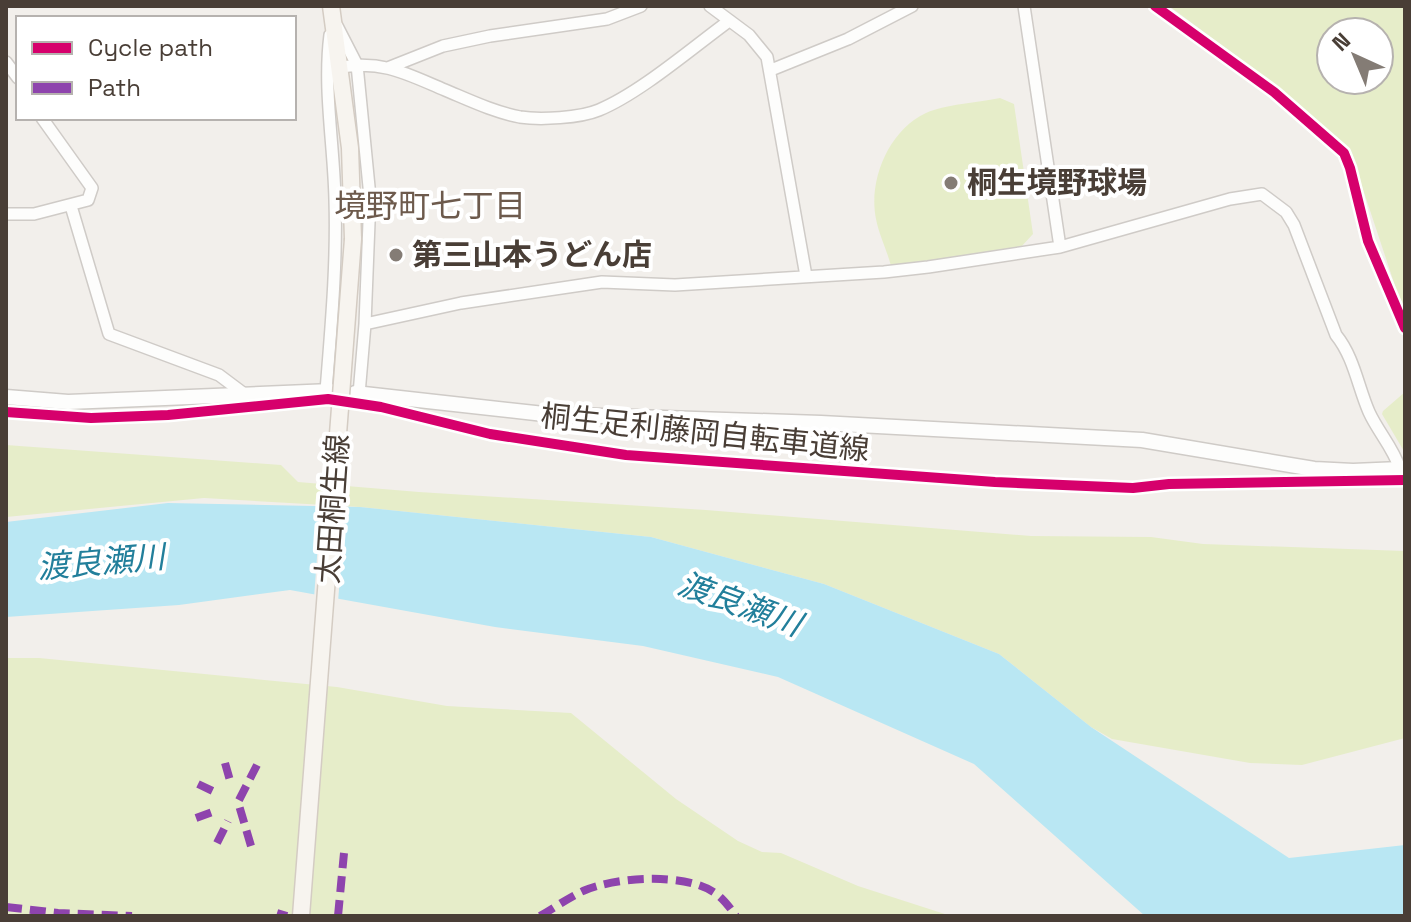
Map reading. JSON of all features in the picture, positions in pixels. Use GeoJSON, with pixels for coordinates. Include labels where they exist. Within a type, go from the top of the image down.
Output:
{"type":"FeatureCollection","features":[{"type":"Feature","properties":{"kind":"main road","name":"太田桐生線"},"geometry":{"type":"LineString","coordinates":[[301,916],[353,239],[350,148],[332,12]]}},
{"type":"Feature","properties":{"kind":"street"},"geometry":{"type":"LineString","coordinates":[[341,67],[390,67],[443,46],[607,19],[641,6]]}},
{"type":"Feature","properties":{"kind":"street"},"geometry":{"type":"LineString","coordinates":[[710,6],[761,46],[771,70],[806,276]]}},
{"type":"Feature","properties":{"kind":"street"},"geometry":{"type":"LineString","coordinates":[[771,70],[848,39],[912,6]]}},
{"type":"Feature","properties":{"kind":"street"},"geometry":{"type":"LineString","coordinates":[[1024,6],[1060,247]]}},
{"type":"Feature","properties":{"kind":"street"},"geometry":{"type":"LineString","coordinates":[[390,67],[520,117],[549,118],[595,112],[621,99],[729,21]]}},
{"type":"Feature","properties":{"kind":"street"},"geometry":{"type":"LineString","coordinates":[[341,67],[360,86],[370,197],[365,324],[357,394],[544,414],[821,423],[1142,440],[1314,469],[1400,469],[1394,452],[1370,415],[1345,346],[1336,335],[1294,225],[1274,201],[1262,194],[1230,199],[1060,247],[884,272],[675,285],[602,282],[461,303],[365,324]]}},
{"type":"Feature","properties":{"kind":"street"},"geometry":{"type":"LineString","coordinates":[[6,397],[68,402],[328,391],[336,239],[334,166],[341,67]]}},
{"type":"Feature","properties":{"kind":"street"},"geometry":{"type":"LineString","coordinates":[[6,214],[23,216],[88,200],[92,188],[43,120]]}},
{"type":"Feature","properties":{"kind":"street"},"geometry":{"type":"LineString","coordinates":[[71,206],[109,334],[219,375],[243,393]]}},
{"type":"Feature","properties":{"kind":"green space"},"geometry":{"type":"Polygon","coordinates":[[[1169,6],[1405,6],[1405,316],[1350,150],[1254,69],[1169,6]]]}},
{"type":"Feature","properties":{"kind":"green space","name":"桐生境野球場"},"geometry":{"type":"Polygon","coordinates":[[[1000,98],[1014,104],[1033,234],[1021,247],[891,266],[877,225],[874,204],[879,173],[892,144],[913,121],[933,110],[1000,98]]]}},
{"type":"Feature","properties":{"kind":"green space"},"geometry":{"type":"Polygon","coordinates":[[[1405,392],[1405,453],[1382,414],[1405,392]]]}},
{"type":"Feature","properties":{"kind":"green space"},"geometry":{"type":"Polygon","coordinates":[[[6,445],[281,465],[298,482],[419,492],[706,510],[1031,536],[1151,537],[1203,544],[1405,551],[1405,738],[1302,765],[1250,763],[1112,739],[1091,727],[999,654],[824,584],[651,537],[360,507],[204,498],[6,517],[6,445]]]}},
{"type":"Feature","properties":{"kind":"green space"},"geometry":{"type":"Polygon","coordinates":[[[6,658],[39,658],[337,687],[447,706],[571,713],[676,799],[738,841],[762,852],[781,853],[858,886],[951,916],[6,916],[6,658]]]}},
{"type":"Feature","properties":{"kind":"water","name":"渡良瀬川"},"geometry":{"type":"Polygon","coordinates":[[[168,503],[360,507],[651,537],[824,584],[999,654],[1091,727],[1289,858],[1405,845],[1405,916],[1145,916],[974,764],[778,677],[643,646],[495,627],[290,590],[179,605],[6,617],[6,522],[168,503]]]}},
{"type":"Feature","properties":{"kind":"pier"},"geometry":{"type":"Polygon","coordinates":[[[321,502],[346,502],[338,602],[314,598],[321,502]]]}},
{"type":"Feature","properties":{"kind":"marked path"},"geometry":{"type":"LineString","coordinates":[[225,763],[231,784]]}},
{"type":"Feature","properties":{"kind":"marked path"},"geometry":{"type":"LineString","coordinates":[[251,846],[238,802],[257,765]]}},
{"type":"Feature","properties":{"kind":"marked path"},"geometry":{"type":"LineString","coordinates":[[198,784],[219,794]]}},
{"type":"Feature","properties":{"kind":"marked path"},"geometry":{"type":"LineString","coordinates":[[196,818],[218,810]]}},
{"type":"Feature","properties":{"kind":"marked path"},"geometry":{"type":"LineString","coordinates":[[217,843],[228,821]]}},
{"type":"Feature","properties":{"kind":"marked path"},"geometry":{"type":"LineString","coordinates":[[338,916],[344,853]]}},
{"type":"Feature","properties":{"kind":"marked path"},"geometry":{"type":"LineString","coordinates":[[540,916],[597,886],[650,879],[668,879],[702,886],[718,895],[736,916]]}},
{"type":"Feature","properties":{"kind":"marked path"},"geometry":{"type":"LineString","coordinates":[[6,907],[132,916]]}},
{"type":"Feature","properties":{"kind":"marked path"},"geometry":{"type":"LineString","coordinates":[[277,913],[287,916]]}},
{"type":"Feature","properties":{"kind":"cycle path"},"geometry":{"type":"LineString","coordinates":[[1155,6],[1274,92],[1344,153],[1368,241],[1405,328]]}},
{"type":"Feature","properties":{"kind":"cycle path","name":"桐生足利藤岡自転車道線"},"geometry":{"type":"LineString","coordinates":[[6,412],[91,418],[168,415],[328,399],[381,407],[490,434],[626,455],[995,482],[1133,488],[1169,484],[1405,480]]}},
{"type":"Feature","properties":{"kind":"place","name":"桐生境野球場"},"geometry":{"type":"Point","coordinates":[951,183]}},
{"type":"Feature","properties":{"kind":"place","name":"第三山本うどん店"},"geometry":{"type":"Point","coordinates":[396,255]}},
{"type":"Feature","properties":{"kind":"district","name":"境野町七丁目"},"geometry":{"type":"Point","coordinates":[430,206]}}]}
